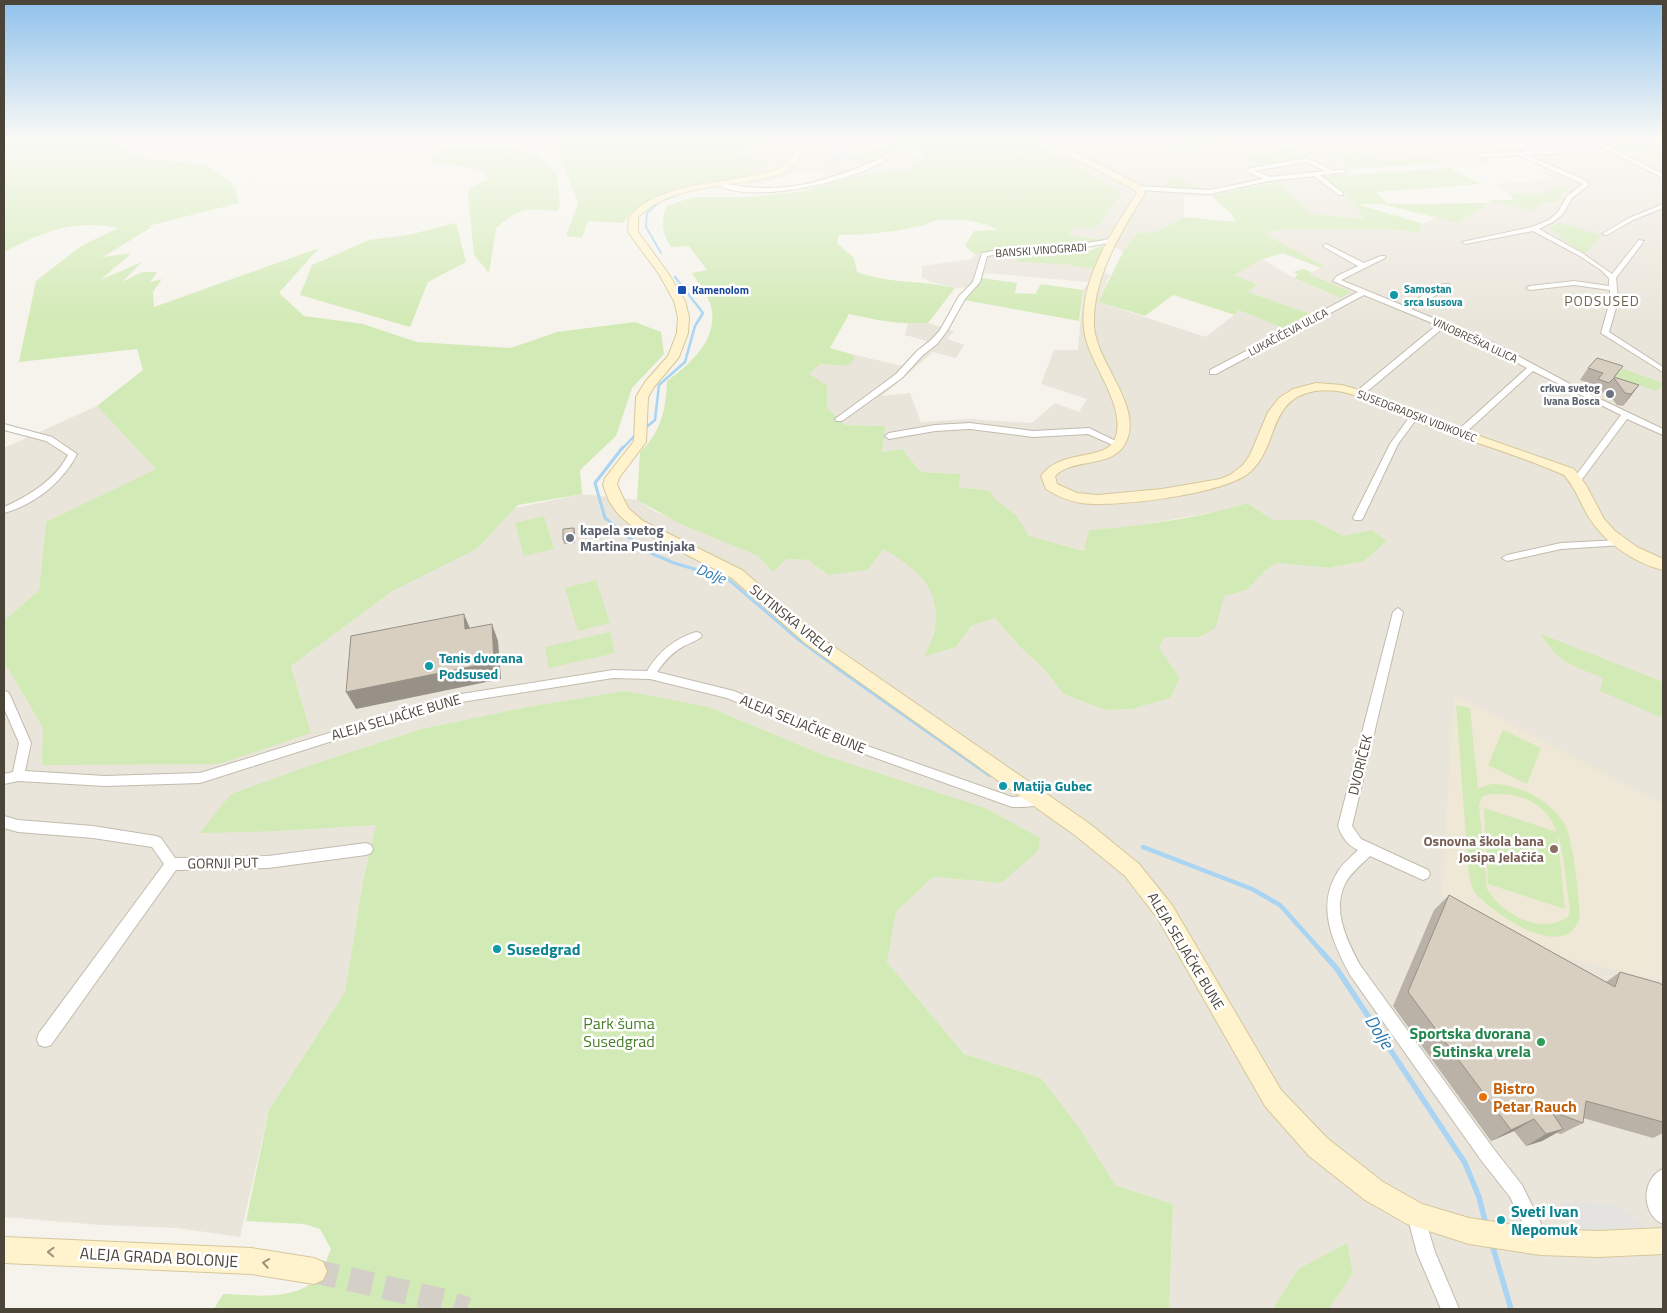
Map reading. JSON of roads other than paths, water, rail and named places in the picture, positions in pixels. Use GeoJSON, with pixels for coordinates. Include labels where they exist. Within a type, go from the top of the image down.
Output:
{"type":"FeatureCollection","features":[{"type":"Feature","properties":{"kind":"street","name":"SUTINSKA VRELA"},"geometry":{"type":"LineString","coordinates":[[651,201],[644,205],[632,222],[633,232],[677,291],[682,311],[683,326],[677,352],[642,395],[639,407],[642,431],[637,446],[617,469],[610,485],[616,501],[629,518],[650,531],[737,574],[811,639],[1040,799]]}},
{"type":"Feature","properties":{"kind":"street","name":"BANSKI VINOGRADI"},"geometry":{"type":"LineString","coordinates":[[1118,444],[1123,432],[1122,416],[1089,330],[1088,306],[1113,240],[1125,216],[1135,201]]}},
{"type":"Feature","properties":{"kind":"street"},"geometry":{"type":"LineString","coordinates":[[1465,242],[1534,229],[1557,217],[1566,201]]}},
{"type":"Feature","properties":{"kind":"street"},"geometry":{"type":"LineString","coordinates":[[1605,234],[1631,219],[1663,206]]}},
{"type":"Feature","properties":{"kind":"street"},"geometry":{"type":"LineString","coordinates":[[1534,229],[1580,254],[1603,269],[1612,278],[1614,301],[1605,333],[1663,370]]}},
{"type":"Feature","properties":{"kind":"street","name":"BANSKI VINOGRADI"},"geometry":{"type":"LineString","coordinates":[[839,418],[891,383],[934,342],[943,331],[962,298],[974,287],[984,254],[1025,249],[1097,246],[1113,240]]}},
{"type":"Feature","properties":{"kind":"street"},"geometry":{"type":"LineString","coordinates":[[1612,278],[1641,241]]}},
{"type":"Feature","properties":{"kind":"street"},"geometry":{"type":"LineString","coordinates":[[1326,246],[1362,266]]}},
{"type":"Feature","properties":{"kind":"street","name":"VINOBREŠKA ULICA"},"geometry":{"type":"LineString","coordinates":[[1383,257],[1362,266],[1337,281],[1497,348],[1625,416],[1663,432]]}},
{"type":"Feature","properties":{"kind":"street"},"geometry":{"type":"LineString","coordinates":[[1530,288],[1574,283],[1614,289]]}},
{"type":"Feature","properties":{"kind":"street"},"geometry":{"type":"LineString","coordinates":[[1405,309],[1446,286]]}},
{"type":"Feature","properties":{"kind":"street","name":"LUKAČIĆEVA ULICA"},"geometry":{"type":"LineString","coordinates":[[1214,372],[1362,293]]}},
{"type":"Feature","properties":{"kind":"street"},"geometry":{"type":"LineString","coordinates":[[1361,392],[1443,324]]}},
{"type":"Feature","properties":{"kind":"street"},"geometry":{"type":"LineString","coordinates":[[1460,434],[1532,367]]}},
{"type":"Feature","properties":{"kind":"street","name":"SUSEDGRADSKI VIDIKOVEC"},"geometry":{"type":"LineString","coordinates":[[1118,444],[1108,455],[1062,463],[1053,468],[1048,476],[1051,486],[1060,492],[1086,499],[1208,486],[1235,478],[1251,464],[1278,406],[1287,396],[1316,387],[1361,392],[1414,417],[1569,472],[1578,480],[1603,528],[1619,542],[1662,562]]}},
{"type":"Feature","properties":{"kind":"street"},"geometry":{"type":"LineString","coordinates":[[1578,480],[1625,416]]}},
{"type":"Feature","properties":{"kind":"street"},"geometry":{"type":"LineString","coordinates":[[1358,518],[1394,444],[1414,417]]}},
{"type":"Feature","properties":{"kind":"street"},"geometry":{"type":"LineString","coordinates":[[889,436],[935,428],[970,426],[1033,434],[1089,431],[1118,444]]}},
{"type":"Feature","properties":{"kind":"street"},"geometry":{"type":"LineString","coordinates":[[4,427],[49,439],[73,454],[65,469],[38,492],[4,510]]}},
{"type":"Feature","properties":{"kind":"street"},"geometry":{"type":"LineString","coordinates":[[1507,558],[1562,546],[1619,542]]}},
{"type":"Feature","properties":{"kind":"street","name":"DVORIČEK"},"geometry":{"type":"LineString","coordinates":[[1398,612],[1345,826],[1348,834],[1356,843],[1423,874]]}},
{"type":"Feature","properties":{"kind":"street"},"geometry":{"type":"LineString","coordinates":[[650,676],[661,656],[677,643],[696,636]]}},
{"type":"Feature","properties":{"kind":"street","name":"ALEJA SELJAČKE BUNE"},"geometry":{"type":"LineString","coordinates":[[4,779],[18,776],[104,781],[200,778],[449,700],[604,675],[650,676],[730,694],[838,740],[994,796],[1012,802],[1027,802],[1040,799],[1114,854],[1150,890],[1165,912],[1272,1098],[1318,1146],[1387,1200],[1416,1215],[1454,1228],[1506,1237],[1540,1242],[1598,1244],[1663,1241]]}},
{"type":"Feature","properties":{"kind":"street"},"geometry":{"type":"LineString","coordinates":[[4,695],[25,743],[18,776]]}},
{"type":"Feature","properties":{"kind":"street","name":"GORNJI PUT"},"geometry":{"type":"LineString","coordinates":[[4,822],[18,826],[93,832],[156,842],[172,864],[268,862],[366,849]]}},
{"type":"Feature","properties":{"kind":"street"},"geometry":{"type":"LineString","coordinates":[[1368,849],[1341,878],[1334,897],[1334,922],[1343,948],[1372,994],[1487,1154],[1516,1191],[1540,1242]]}},
{"type":"Feature","properties":{"kind":"street"},"geometry":{"type":"LineString","coordinates":[[44,1039],[172,864]]}},
{"type":"Feature","properties":{"kind":"street"},"geometry":{"type":"LineString","coordinates":[[1663,1178],[1658,1182],[1655,1189],[1655,1199],[1663,1215]]}},
{"type":"Feature","properties":{"kind":"street"},"geometry":{"type":"LineString","coordinates":[[1416,1215],[1426,1253],[1450,1309]]}},
{"type":"Feature","properties":{"kind":"street","name":"ALEJA GRADA BOLONJE"},"geometry":{"type":"LineString","coordinates":[[4,1250],[251,1261],[314,1271]]}},
{"type":"Feature","properties":{"kind":"waterway","name":"Dolje"},"geometry":{"type":"LineString","coordinates":[[661,201],[647,213],[646,227],[661,253]]}},
{"type":"Feature","properties":{"kind":"waterway","name":"Dolje"},"geometry":{"type":"LineString","coordinates":[[644,429],[655,420],[659,385],[685,362],[695,326],[703,313],[675,277]]}},
{"type":"Feature","properties":{"kind":"waterway","name":"Dolje"},"geometry":{"type":"LineString","coordinates":[[622,449],[638,432]]}},
{"type":"Feature","properties":{"kind":"waterway","name":"Dolje"},"geometry":{"type":"LineString","coordinates":[[623,447],[595,483],[605,518],[646,551],[674,563],[728,579],[799,640],[840,670]]}},
{"type":"Feature","properties":{"kind":"waterway","name":"Dolje"},"geometry":{"type":"LineString","coordinates":[[838,668],[990,775]]}},
{"type":"Feature","properties":{"kind":"waterway","name":"Dolje"},"geometry":{"type":"LineString","coordinates":[[1143,847],[1252,889],[1280,905],[1322,952]]}},
{"type":"Feature","properties":{"kind":"waterway","name":"Dolje"},"geometry":{"type":"LineString","coordinates":[[1321,951],[1337,969],[1465,1163],[1479,1197],[1486,1225]]}},
{"type":"Feature","properties":{"kind":"waterway","name":"Dolje"},"geometry":{"type":"LineString","coordinates":[[1492,1244],[1511,1309]]}},
{"type":"Feature","properties":{"kind":"tunnel"},"geometry":{"type":"LineString","coordinates":[[314,1271],[445,1301],[467,1309]]}},
{"type":"Feature","properties":{"kind":"place","name":"Kamenolom"},"geometry":{"type":"Point","coordinates":[682,290]}},
{"type":"Feature","properties":{"kind":"place","name":"Samostan srca Isusova"},"geometry":{"type":"Point","coordinates":[1394,295]}},
{"type":"Feature","properties":{"kind":"place","name":"crkva svetog Ivana Bosca"},"geometry":{"type":"Point","coordinates":[1610,394]}},
{"type":"Feature","properties":{"kind":"place","name":"kapela svetog Martina Pustinjaka"},"geometry":{"type":"Point","coordinates":[570,538]}},
{"type":"Feature","properties":{"kind":"place","name":"Tenis dvorana Podsused"},"geometry":{"type":"Point","coordinates":[429,666]}},
{"type":"Feature","properties":{"kind":"place","name":"Matija Gubec"},"geometry":{"type":"Point","coordinates":[1003,786]}},
{"type":"Feature","properties":{"kind":"place","name":"Osnovna škola bana Josipa Jelačića"},"geometry":{"type":"Point","coordinates":[1554,849]}},
{"type":"Feature","properties":{"kind":"place","name":"Susedgrad"},"geometry":{"type":"Point","coordinates":[497,949]}},
{"type":"Feature","properties":{"kind":"place","name":"Sportska dvorana Sutinska vrela"},"geometry":{"type":"Point","coordinates":[1541,1042]}},
{"type":"Feature","properties":{"kind":"place","name":"Bistro Petar Rauch"},"geometry":{"type":"Point","coordinates":[1483,1097]}},
{"type":"Feature","properties":{"kind":"place","name":"Sveti Ivan Nepomuk"},"geometry":{"type":"Point","coordinates":[1501,1220]}},
{"type":"Feature","properties":{"kind":"district","name":"PODSUSED"},"geometry":{"type":"Point","coordinates":[1602,301]}},
{"type":"Feature","properties":{"kind":"park label","name":"Park šuma Susedgrad"},"geometry":{"type":"Point","coordinates":[619,1032]}}]}
